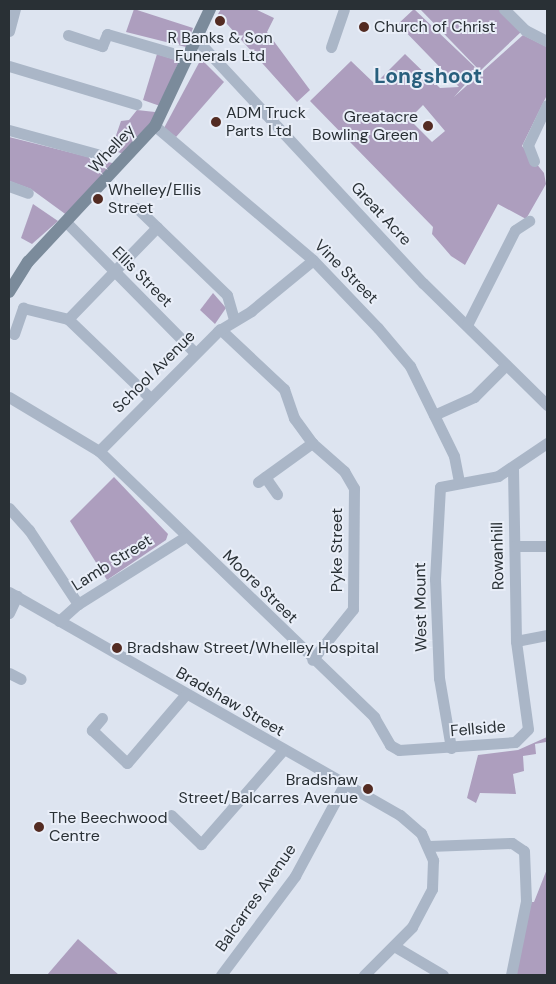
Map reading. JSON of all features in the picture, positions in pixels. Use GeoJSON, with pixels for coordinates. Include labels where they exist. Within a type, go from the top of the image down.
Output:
{"type":"FeatureCollection","features":[{"type":"Feature","properties":{"kind":"main road","name":"Whelley"},"geometry":{"type":"LineString","coordinates":[[9,292],[28,262],[67,223],[155,126],[189,58],[210,9]]}},
{"type":"Feature","properties":{"kind":"street"},"geometry":{"type":"LineString","coordinates":[[9,31],[15,9]]}},
{"type":"Feature","properties":{"kind":"street"},"geometry":{"type":"LineString","coordinates":[[331,47],[344,9]]}},
{"type":"Feature","properties":{"kind":"street"},"geometry":{"type":"LineString","coordinates":[[504,9],[525,30],[547,41]]}},
{"type":"Feature","properties":{"kind":"street"},"geometry":{"type":"LineString","coordinates":[[68,35],[102,46],[107,34],[189,58]]}},
{"type":"Feature","properties":{"kind":"street","name":"Great Acre"},"geometry":{"type":"LineString","coordinates":[[197,40],[467,325],[547,405]]}},
{"type":"Feature","properties":{"kind":"street"},"geometry":{"type":"LineString","coordinates":[[9,66],[131,106]]}},
{"type":"Feature","properties":{"kind":"street"},"geometry":{"type":"LineString","coordinates":[[534,161],[528,145],[547,105]]}},
{"type":"Feature","properties":{"kind":"street","name":"Vine Street"},"geometry":{"type":"LineString","coordinates":[[155,126],[313,260],[410,366],[454,456],[460,482]]}},
{"type":"Feature","properties":{"kind":"street"},"geometry":{"type":"LineString","coordinates":[[9,130],[97,154]]}},
{"type":"Feature","properties":{"kind":"street"},"geometry":{"type":"LineString","coordinates":[[9,186],[28,193]]}},
{"type":"Feature","properties":{"kind":"street"},"geometry":{"type":"LineString","coordinates":[[138,208],[227,295],[234,320]]}},
{"type":"Feature","properties":{"kind":"street"},"geometry":{"type":"LineString","coordinates":[[467,325],[515,230],[528,221]]}},
{"type":"Feature","properties":{"kind":"street","name":"Ellis Street"},"geometry":{"type":"LineString","coordinates":[[67,223],[111,271],[195,353]]}},
{"type":"Feature","properties":{"kind":"street"},"geometry":{"type":"LineString","coordinates":[[68,319],[111,271],[157,227]]}},
{"type":"Feature","properties":{"kind":"street","name":"School Avenue"},"geometry":{"type":"LineString","coordinates":[[99,451],[220,329],[251,311],[313,260]]}},
{"type":"Feature","properties":{"kind":"street"},"geometry":{"type":"LineString","coordinates":[[14,334],[23,308],[68,319],[150,398]]}},
{"type":"Feature","properties":{"kind":"street","name":"Pyke Street"},"geometry":{"type":"LineString","coordinates":[[220,329],[284,389],[294,418],[312,444],[344,471],[354,488],[353,609],[312,660]]}},
{"type":"Feature","properties":{"kind":"street"},"geometry":{"type":"LineString","coordinates":[[434,415],[474,397],[506,365]]}},
{"type":"Feature","properties":{"kind":"street","name":"Moore Street"},"geometry":{"type":"LineString","coordinates":[[9,397],[99,451],[312,660],[374,717],[396,748]]}},
{"type":"Feature","properties":{"kind":"street"},"geometry":{"type":"LineString","coordinates":[[460,482],[513,469],[547,443]]}},
{"type":"Feature","properties":{"kind":"street"},"geometry":{"type":"LineString","coordinates":[[277,494],[261,479],[312,444]]}},
{"type":"Feature","properties":{"kind":"street","name":"Rowanhill"},"geometry":{"type":"LineString","coordinates":[[513,469],[516,641]]}},
{"type":"Feature","properties":{"kind":"street","name":"West Mount"},"geometry":{"type":"LineString","coordinates":[[451,748],[439,678],[435,579],[440,487],[460,482]]}},
{"type":"Feature","properties":{"kind":"street"},"geometry":{"type":"LineString","coordinates":[[9,508],[29,530],[78,604]]}},
{"type":"Feature","properties":{"kind":"street","name":"Lamb Street"},"geometry":{"type":"LineString","coordinates":[[59,621],[78,604],[185,536]]}},
{"type":"Feature","properties":{"kind":"street"},"geometry":{"type":"LineString","coordinates":[[515,546],[547,546]]}},
{"type":"Feature","properties":{"kind":"street"},"geometry":{"type":"LineString","coordinates":[[9,613],[13,594]]}},
{"type":"Feature","properties":{"kind":"street","name":"Bradshaw Street"},"geometry":{"type":"LineString","coordinates":[[13,594],[185,695],[400,815],[429,846]]}},
{"type":"Feature","properties":{"kind":"street"},"geometry":{"type":"LineString","coordinates":[[516,641],[547,634]]}},
{"type":"Feature","properties":{"kind":"street","name":"Fellside"},"geometry":{"type":"LineString","coordinates":[[396,748],[451,748],[515,742],[528,729],[516,641]]}},
{"type":"Feature","properties":{"kind":"street"},"geometry":{"type":"LineString","coordinates":[[9,673],[21,679]]}},
{"type":"Feature","properties":{"kind":"street"},"geometry":{"type":"LineString","coordinates":[[102,718],[92,730],[127,763],[185,695]]}},
{"type":"Feature","properties":{"kind":"street"},"geometry":{"type":"LineString","coordinates":[[171,815],[202,844],[282,750]]}},
{"type":"Feature","properties":{"kind":"street","name":"Balcarres Avenue"},"geometry":{"type":"LineString","coordinates":[[221,975],[295,876],[344,785]]}},
{"type":"Feature","properties":{"kind":"street"},"geometry":{"type":"LineString","coordinates":[[364,975],[418,919],[432,889],[429,846],[512,843],[524,851],[526,902],[511,975]]}},
{"type":"Feature","properties":{"kind":"street"},"geometry":{"type":"LineString","coordinates":[[394,946],[443,975]]}},
{"type":"Feature","properties":{"kind":"shaded area"},"geometry":{"type":"Polygon","coordinates":[[[134,9],[193,28],[186,47],[126,32],[134,9]]]}},
{"type":"Feature","properties":{"kind":"shaded area"},"geometry":{"type":"Polygon","coordinates":[[[221,9],[255,9],[274,18],[267,32],[310,90],[297,102],[218,14],[221,9]]]}},
{"type":"Feature","properties":{"kind":"shaded area"},"geometry":{"type":"Polygon","coordinates":[[[414,9],[478,70],[454,97],[523,35],[547,47],[547,95],[522,146],[544,173],[546,184],[526,219],[498,204],[465,265],[451,256],[432,234],[433,227],[310,101],[351,61],[375,84],[405,54],[440,88],[459,87],[398,24],[414,9]],[[423,105],[409,119],[432,142],[445,131],[423,105]]]}},
{"type":"Feature","properties":{"kind":"shaded area"},"geometry":{"type":"Polygon","coordinates":[[[420,9],[500,9],[522,31],[480,71],[420,9]]]}},
{"type":"Feature","properties":{"kind":"shaded area"},"geometry":{"type":"Polygon","coordinates":[[[157,54],[179,61],[160,106],[143,100],[157,54]]]}},
{"type":"Feature","properties":{"kind":"shaded area"},"geometry":{"type":"Polygon","coordinates":[[[201,59],[224,82],[176,137],[164,128],[201,59]]]}},
{"type":"Feature","properties":{"kind":"shaded area"},"geometry":{"type":"Polygon","coordinates":[[[137,110],[155,112],[155,117],[124,154],[111,150],[121,121],[129,120],[137,110]]]}},
{"type":"Feature","properties":{"kind":"shaded area"},"geometry":{"type":"Polygon","coordinates":[[[9,137],[116,164],[68,216],[31,189],[9,181],[9,137]]]}},
{"type":"Feature","properties":{"kind":"shaded area"},"geometry":{"type":"Polygon","coordinates":[[[33,204],[58,221],[32,244],[21,238],[33,204]]]}},
{"type":"Feature","properties":{"kind":"shaded area"},"geometry":{"type":"Polygon","coordinates":[[[213,293],[226,308],[215,324],[200,310],[213,293]]]}},
{"type":"Feature","properties":{"kind":"shaded area"},"geometry":{"type":"Polygon","coordinates":[[[114,477],[168,534],[166,540],[107,580],[70,521],[114,477]]]}},
{"type":"Feature","properties":{"kind":"shaded area"},"geometry":{"type":"Polygon","coordinates":[[[547,737],[547,760],[546,742],[535,744],[536,754],[523,756],[524,771],[513,774],[516,794],[480,793],[476,803],[467,798],[478,755],[518,750],[547,737]]]}},
{"type":"Feature","properties":{"kind":"shaded area"},"geometry":{"type":"Polygon","coordinates":[[[547,869],[547,975],[513,975],[529,902],[534,902],[547,869]]]}},
{"type":"Feature","properties":{"kind":"shaded area"},"geometry":{"type":"Polygon","coordinates":[[[78,939],[119,975],[47,975],[78,939]]]}},
{"type":"Feature","properties":{"kind":"place","name":"R Banks & Son Funerals Ltd"},"geometry":{"type":"Point","coordinates":[220,21]}},
{"type":"Feature","properties":{"kind":"place","name":"Church of Christ"},"geometry":{"type":"Point","coordinates":[364,27]}},
{"type":"Feature","properties":{"kind":"place","name":"ADM Truck Parts Ltd"},"geometry":{"type":"Point","coordinates":[216,122]}},
{"type":"Feature","properties":{"kind":"place","name":"Greatacre Bowling Green"},"geometry":{"type":"Point","coordinates":[428,126]}},
{"type":"Feature","properties":{"kind":"place","name":"Whelley/Ellis Street"},"geometry":{"type":"Point","coordinates":[98,199]}},
{"type":"Feature","properties":{"kind":"place","name":"Bradshaw Street/Whelley Hospital"},"geometry":{"type":"Point","coordinates":[117,648]}},
{"type":"Feature","properties":{"kind":"place","name":"Bradshaw Street/Balcarres Avenue"},"geometry":{"type":"Point","coordinates":[368,789]}},
{"type":"Feature","properties":{"kind":"place","name":"The Beechwood Centre"},"geometry":{"type":"Point","coordinates":[39,827]}},
{"type":"Feature","properties":{"kind":"district","name":"Longshoot"},"geometry":{"type":"Point","coordinates":[428,76]}}]}
